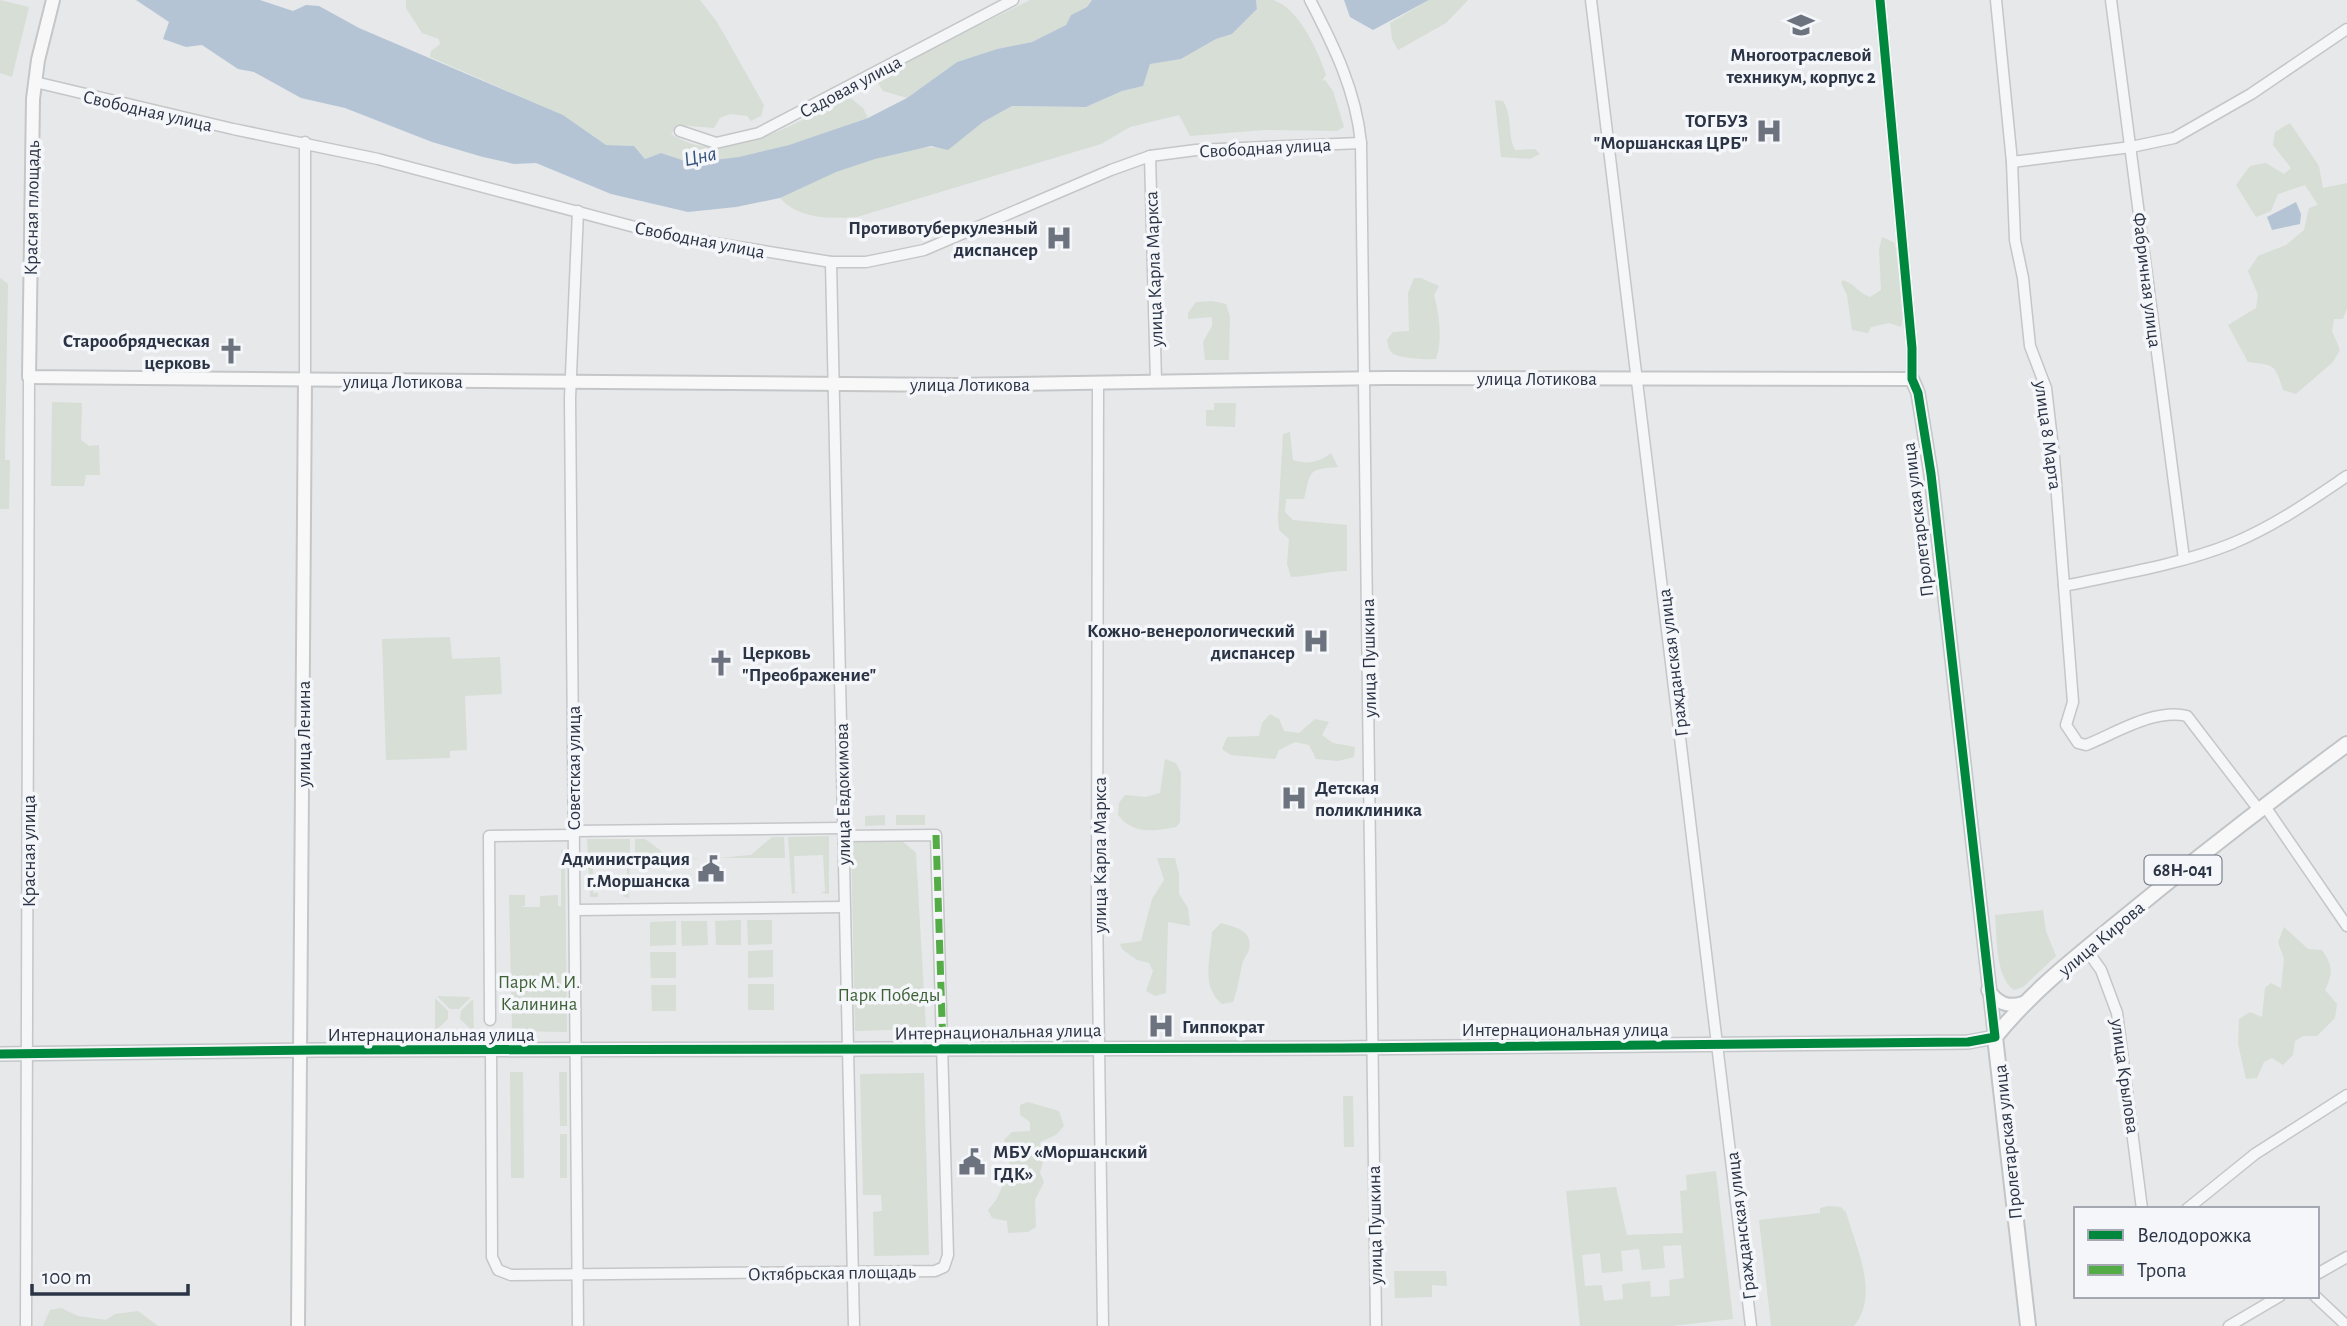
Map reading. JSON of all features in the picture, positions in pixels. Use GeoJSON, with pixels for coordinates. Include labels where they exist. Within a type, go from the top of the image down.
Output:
{"type":"FeatureCollection","features":[{"type":"Feature","properties":{"kind":"main road","name":"улица Кирова"},"geometry":{"type":"LineString","coordinates":[[1995,1037],[2023,1003],[2086,950],[2261,808],[2347,744]]}},
{"type":"Feature","properties":{"kind":"main road","name":"Пролетарская улица"},"geometry":{"type":"LineString","coordinates":[[1995,1037],[2028,1326]]}},
{"type":"Feature","properties":{"kind":"street","name":"Красная площадь"},"geometry":{"type":"LineString","coordinates":[[29,377],[35,82],[53,0]]}},
{"type":"Feature","properties":{"kind":"street","name":"Садовая улица"},"geometry":{"type":"LineString","coordinates":[[680,131],[716,143],[759,133],[1013,0]]}},
{"type":"Feature","properties":{"kind":"street","name":"улица Пушкина"},"geometry":{"type":"LineString","coordinates":[[1310,0],[1347,79],[1358,117],[1361,143],[1376,1326]]}},
{"type":"Feature","properties":{"kind":"street","name":"Гражданская улица"},"geometry":{"type":"LineString","coordinates":[[1591,0],[1751,1326]]}},
{"type":"Feature","properties":{"kind":"street","name":"Пролетарская улица"},"geometry":{"type":"LineString","coordinates":[[1880,0],[1912,348],[1912,379],[1918,393],[1933,486],[1995,1037]]}},
{"type":"Feature","properties":{"kind":"street","name":"улица 8 Марта"},"geometry":{"type":"LineString","coordinates":[[1996,0],[2012,162],[2015,240],[2023,278],[2030,346],[2046,388],[2073,702],[2066,725],[2078,743],[2086,745],[2174,713],[2187,716],[2261,808]]}},
{"type":"Feature","properties":{"kind":"street","name":"Фабричная улица"},"geometry":{"type":"LineString","coordinates":[[2111,0],[2184,559]]}},
{"type":"Feature","properties":{"kind":"street"},"geometry":{"type":"LineString","coordinates":[[2012,162],[2131,147],[2174,138],[2251,94],[2347,29]]}},
{"type":"Feature","properties":{"kind":"street","name":"Свободная улица"},"geometry":{"type":"LineString","coordinates":[[35,82],[233,129],[305,142],[665,235],[831,262],[866,262],[924,250],[1150,156],[1196,150],[1361,143]]}},
{"type":"Feature","properties":{"kind":"street","name":"улица Ленина"},"geometry":{"type":"LineString","coordinates":[[298,1326],[302,1051],[305,142]]}},
{"type":"Feature","properties":{"kind":"street","name":"улица Карла Маркса"},"geometry":{"type":"LineString","coordinates":[[1150,156],[1156,382]]}},
{"type":"Feature","properties":{"kind":"street","name":"Советская улица"},"geometry":{"type":"LineString","coordinates":[[578,211],[575,231],[571,382],[578,1326]]}},
{"type":"Feature","properties":{"kind":"street","name":"улица Евдокимова"},"geometry":{"type":"LineString","coordinates":[[831,262],[854,1326]]}},
{"type":"Feature","properties":{"kind":"street","name":"улица Лотикова"},"geometry":{"type":"LineString","coordinates":[[29,377],[833,383],[1098,383],[1364,378],[1912,379]]}},
{"type":"Feature","properties":{"kind":"street","name":"Красная улица"},"geometry":{"type":"LineString","coordinates":[[26,1326],[29,377]]}},
{"type":"Feature","properties":{"kind":"street","name":"улица Карла Маркса"},"geometry":{"type":"LineString","coordinates":[[1098,383],[1103,1326]]}},
{"type":"Feature","properties":{"kind":"street"},"geometry":{"type":"LineString","coordinates":[[2064,586],[2184,559],[2234,543],[2296,511],[2347,476]]}},
{"type":"Feature","properties":{"kind":"street"},"geometry":{"type":"LineString","coordinates":[[2261,808],[2347,926]]}},
{"type":"Feature","properties":{"kind":"street","name":"Октябрьская площадь"},"geometry":{"type":"LineString","coordinates":[[490,1020],[489,836],[844,832],[936,835],[948,1255],[944,1267],[935,1272],[578,1275],[511,1275],[498,1270],[492,1257],[491,1051]]}},
{"type":"Feature","properties":{"kind":"street"},"geometry":{"type":"LineString","coordinates":[[575,910],[844,907]]}},
{"type":"Feature","properties":{"kind":"street","name":"улица Крылова"},"geometry":{"type":"LineString","coordinates":[[2086,950],[2101,970],[2117,1013],[2142,1207]]}},
{"type":"Feature","properties":{"kind":"street"},"geometry":{"type":"LineString","coordinates":[[1988,989],[2000,1002],[2008,1005],[2023,1003]]}},
{"type":"Feature","properties":{"kind":"street","name":"Интернациональная улица"},"geometry":{"type":"LineString","coordinates":[[0,1055],[302,1051],[576,1052],[1719,1045],[1968,1042],[1995,1037]]}},
{"type":"Feature","properties":{"kind":"street"},"geometry":{"type":"LineString","coordinates":[[2189,1207],[2255,1154],[2347,1095]]}},
{"type":"Feature","properties":{"kind":"street"},"geometry":{"type":"LineString","coordinates":[[2319,1273],[2347,1257]]}},
{"type":"Feature","properties":{"kind":"street"},"geometry":{"type":"LineString","coordinates":[[2229,1326],[2277,1298]]}},
{"type":"Feature","properties":{"kind":"street"},"geometry":{"type":"LineString","coordinates":[[2317,1298],[2347,1326]]}},
{"type":"Feature","properties":{"kind":"green space"},"geometry":{"type":"Polygon","coordinates":[[[0,0],[29,7],[12,77],[0,73],[0,0]]]}},
{"type":"Feature","properties":{"kind":"green space"},"geometry":{"type":"Polygon","coordinates":[[[406,0],[700,0],[717,22],[764,105],[761,116],[751,121],[747,116],[730,114],[720,118],[714,128],[677,125],[671,134],[692,144],[714,147],[737,144],[784,129],[848,96],[863,108],[868,118],[781,148],[734,159],[692,163],[661,153],[645,159],[634,146],[606,145],[563,115],[430,57],[431,51],[440,44],[439,39],[422,33],[406,8],[406,0]]]}},
{"type":"Feature","properties":{"kind":"green space"},"geometry":{"type":"Polygon","coordinates":[[[1030,0],[1092,0],[1087,7],[1071,15],[1066,25],[1032,42],[997,49],[957,62],[907,98],[883,91],[874,77],[1030,0]]]}},
{"type":"Feature","properties":{"kind":"green space"},"geometry":{"type":"Polygon","coordinates":[[[1256,0],[1273,0],[1299,21],[1318,54],[1326,75],[1322,81],[1325,80],[1333,91],[1344,127],[1337,131],[1264,130],[1190,136],[1179,115],[1130,127],[1101,144],[857,217],[837,218],[806,214],[787,205],[780,198],[840,170],[885,155],[928,148],[948,149],[983,122],[1012,106],[1086,107],[1122,91],[1142,86],[1150,64],[1181,59],[1216,39],[1232,34],[1257,9],[1256,0]]]}},
{"type":"Feature","properties":{"kind":"green space"},"geometry":{"type":"Polygon","coordinates":[[[1429,0],[1468,0],[1446,23],[1398,50],[1392,39],[1390,23],[1429,0]]]}},
{"type":"Feature","properties":{"kind":"green space"},"geometry":{"type":"Polygon","coordinates":[[[1495,100],[1503,101],[1506,107],[1515,150],[1535,149],[1540,154],[1530,159],[1501,157],[1495,100]]]}},
{"type":"Feature","properties":{"kind":"green space"},"geometry":{"type":"Polygon","coordinates":[[[2290,123],[2319,166],[2323,188],[2347,183],[2347,308],[2343,319],[2334,319],[2332,331],[2340,350],[2333,362],[2296,394],[2283,390],[2272,367],[2248,362],[2228,325],[2256,308],[2258,295],[2248,271],[2258,256],[2286,245],[2304,230],[2309,208],[2318,205],[2305,185],[2278,194],[2271,211],[2256,217],[2236,185],[2250,166],[2266,163],[2284,174],[2291,168],[2273,145],[2275,132],[2290,123]]]}},
{"type":"Feature","properties":{"kind":"green space"},"geometry":{"type":"Polygon","coordinates":[[[1882,237],[1895,243],[1904,314],[1901,327],[1889,323],[1871,327],[1868,333],[1852,330],[1847,295],[1841,283],[1843,280],[1870,297],[1881,290],[1879,250],[1882,237]]]}},
{"type":"Feature","properties":{"kind":"green space"},"geometry":{"type":"Polygon","coordinates":[[[0,278],[8,284],[5,460],[10,460],[9,509],[0,509],[0,278]]]}},
{"type":"Feature","properties":{"kind":"green space"},"geometry":{"type":"Polygon","coordinates":[[[1414,278],[1421,278],[1439,286],[1434,295],[1440,327],[1436,359],[1398,356],[1391,352],[1388,346],[1387,340],[1393,332],[1409,331],[1408,293],[1414,278]]]}},
{"type":"Feature","properties":{"kind":"green space"},"geometry":{"type":"Polygon","coordinates":[[[1196,302],[1226,304],[1230,317],[1229,360],[1205,360],[1203,342],[1212,326],[1212,317],[1188,319],[1188,313],[1196,302]]]}},
{"type":"Feature","properties":{"kind":"green space"},"geometry":{"type":"Polygon","coordinates":[[[52,402],[82,403],[81,440],[89,446],[99,445],[100,475],[86,475],[84,486],[51,486],[52,402]]]}},
{"type":"Feature","properties":{"kind":"green space"},"geometry":{"type":"Polygon","coordinates":[[[1214,403],[1236,403],[1235,427],[1206,426],[1206,410],[1214,410],[1214,403]]]}},
{"type":"Feature","properties":{"kind":"green space"},"geometry":{"type":"Polygon","coordinates":[[[1290,432],[1293,460],[1313,462],[1331,453],[1338,467],[1312,473],[1304,499],[1286,499],[1285,512],[1293,520],[1347,525],[1347,571],[1291,577],[1287,564],[1289,539],[1279,530],[1278,519],[1283,434],[1290,432]]]}},
{"type":"Feature","properties":{"kind":"green space"},"geometry":{"type":"Polygon","coordinates":[[[450,637],[452,659],[500,657],[502,694],[465,696],[467,750],[450,751],[450,758],[386,760],[382,639],[450,637]]]}},
{"type":"Feature","properties":{"kind":"green space"},"geometry":{"type":"Polygon","coordinates":[[[1270,714],[1279,719],[1284,731],[1299,733],[1315,719],[1329,722],[1322,735],[1333,743],[1355,747],[1354,757],[1338,761],[1316,759],[1309,745],[1295,742],[1279,750],[1275,759],[1231,755],[1222,749],[1227,737],[1259,736],[1262,723],[1270,714]]]}},
{"type":"Feature","properties":{"kind":"green space"},"geometry":{"type":"Polygon","coordinates":[[[1165,759],[1176,763],[1181,773],[1180,822],[1176,827],[1137,829],[1118,815],[1119,803],[1125,795],[1146,797],[1160,793],[1165,759]]]}},
{"type":"Feature","properties":{"kind":"green space"},"geometry":{"type":"Polygon","coordinates":[[[885,815],[885,825],[865,826],[865,816],[885,815]]]}},
{"type":"Feature","properties":{"kind":"green space"},"geometry":{"type":"Polygon","coordinates":[[[896,815],[925,815],[925,825],[896,825],[896,815]]]}},
{"type":"Feature","properties":{"kind":"green space"},"geometry":{"type":"Polygon","coordinates":[[[829,836],[829,894],[821,893],[825,891],[823,855],[794,856],[795,892],[799,892],[792,894],[788,837],[829,836]]]}},
{"type":"Feature","properties":{"kind":"green space"},"geometry":{"type":"Polygon","coordinates":[[[772,837],[784,837],[785,858],[717,858],[751,855],[772,837]]]}},
{"type":"Feature","properties":{"kind":"green space"},"geometry":{"type":"Polygon","coordinates":[[[587,839],[630,839],[629,898],[622,896],[627,893],[627,858],[593,858],[593,893],[598,893],[598,897],[590,897],[587,839]]]}},
{"type":"Feature","properties":{"kind":"green space"},"geometry":{"type":"Polygon","coordinates":[[[635,839],[645,839],[669,857],[702,859],[635,860],[635,839]]]}},
{"type":"Feature","properties":{"kind":"green space","name":"Парк Победы"},"geometry":{"type":"Polygon","coordinates":[[[851,841],[902,841],[916,853],[926,1029],[855,1031],[851,841]]]}},
{"type":"Feature","properties":{"kind":"green space","name":"Парк М. И. Калинина"},"geometry":{"type":"Polygon","coordinates":[[[561,849],[565,854],[567,1032],[512,1031],[509,895],[525,895],[525,906],[519,907],[540,907],[540,896],[558,895],[558,906],[561,906],[561,849]]]}},
{"type":"Feature","properties":{"kind":"green space"},"geometry":{"type":"Polygon","coordinates":[[[1157,858],[1175,858],[1179,874],[1179,894],[1188,908],[1190,926],[1168,922],[1166,993],[1155,996],[1146,991],[1153,971],[1149,963],[1137,960],[1122,949],[1120,944],[1141,941],[1152,899],[1164,880],[1157,858]]]}},
{"type":"Feature","properties":{"kind":"green space"},"geometry":{"type":"Polygon","coordinates":[[[2043,910],[2046,931],[2056,956],[2023,987],[2014,990],[2003,976],[2000,966],[1995,915],[2043,910]]]}},
{"type":"Feature","properties":{"kind":"green space"},"geometry":{"type":"Polygon","coordinates":[[[741,920],[741,945],[716,945],[715,921],[741,920]]]}},
{"type":"Feature","properties":{"kind":"green space"},"geometry":{"type":"Polygon","coordinates":[[[747,920],[772,920],[772,944],[748,945],[747,920]]]}},
{"type":"Feature","properties":{"kind":"green space"},"geometry":{"type":"Polygon","coordinates":[[[676,921],[676,945],[650,946],[650,922],[676,921]]]}},
{"type":"Feature","properties":{"kind":"green space"},"geometry":{"type":"Polygon","coordinates":[[[681,921],[707,921],[708,945],[682,946],[681,921]]]}},
{"type":"Feature","properties":{"kind":"green space"},"geometry":{"type":"Polygon","coordinates":[[[1221,923],[1242,930],[1250,943],[1233,1002],[1222,1004],[1211,989],[1208,971],[1212,932],[1221,923]]]}},
{"type":"Feature","properties":{"kind":"green space"},"geometry":{"type":"Polygon","coordinates":[[[2284,927],[2308,949],[2322,950],[2326,956],[2331,970],[2325,990],[2337,1004],[2335,1018],[2317,1036],[2303,1036],[2295,1041],[2293,1055],[2283,1065],[2272,1058],[2264,1062],[2257,1078],[2246,1079],[2238,1044],[2239,1019],[2250,1012],[2262,1017],[2265,988],[2271,983],[2281,988],[2284,959],[2278,942],[2284,927]]]}},
{"type":"Feature","properties":{"kind":"green space"},"geometry":{"type":"Polygon","coordinates":[[[773,950],[773,977],[748,978],[748,951],[773,950]]]}},
{"type":"Feature","properties":{"kind":"green space"},"geometry":{"type":"Polygon","coordinates":[[[650,952],[676,952],[676,978],[651,978],[650,952]]]}},
{"type":"Feature","properties":{"kind":"green space"},"geometry":{"type":"Polygon","coordinates":[[[748,984],[774,984],[774,1010],[748,1010],[748,984]]]}},
{"type":"Feature","properties":{"kind":"green space"},"geometry":{"type":"Polygon","coordinates":[[[651,985],[676,985],[676,1011],[652,1011],[651,985]]]}},
{"type":"Feature","properties":{"kind":"green space"},"geometry":{"type":"Polygon","coordinates":[[[437,996],[471,997],[459,1009],[450,1009],[437,996]]]}},
{"type":"Feature","properties":{"kind":"green space"},"geometry":{"type":"Polygon","coordinates":[[[435,998],[448,1011],[448,1019],[435,1031],[435,998]]]}},
{"type":"Feature","properties":{"kind":"green space"},"geometry":{"type":"Polygon","coordinates":[[[473,999],[474,1032],[460,1019],[461,1011],[473,999]]]}},
{"type":"Feature","properties":{"kind":"green space"},"geometry":{"type":"Polygon","coordinates":[[[510,1072],[523,1072],[524,1178],[511,1178],[510,1072]]]}},
{"type":"Feature","properties":{"kind":"green space"},"geometry":{"type":"Polygon","coordinates":[[[559,1072],[567,1072],[567,1126],[560,1126],[559,1072]]]}},
{"type":"Feature","properties":{"kind":"green space"},"geometry":{"type":"Polygon","coordinates":[[[924,1073],[929,1255],[874,1256],[873,1212],[882,1211],[881,1195],[863,1195],[860,1074],[924,1073]]]}},
{"type":"Feature","properties":{"kind":"green space"},"geometry":{"type":"Polygon","coordinates":[[[1343,1096],[1353,1096],[1354,1147],[1344,1147],[1343,1096]]]}},
{"type":"Feature","properties":{"kind":"green space"},"geometry":{"type":"Polygon","coordinates":[[[1028,1102],[1059,1111],[1064,1126],[1056,1135],[1040,1142],[1043,1162],[1040,1173],[1044,1182],[1035,1200],[1036,1227],[1028,1232],[1008,1233],[1007,1221],[992,1218],[988,1210],[1011,1169],[1004,1140],[1012,1132],[1030,1131],[1030,1122],[1020,1115],[1020,1105],[1028,1102]]]}},
{"type":"Feature","properties":{"kind":"green space"},"geometry":{"type":"Polygon","coordinates":[[[560,1134],[567,1134],[567,1178],[560,1178],[560,1134]]]}},
{"type":"Feature","properties":{"kind":"green space"},"geometry":{"type":"Polygon","coordinates":[[[1716,1171],[1733,1319],[1672,1326],[1580,1326],[1566,1191],[1616,1187],[1627,1235],[1683,1233],[1680,1191],[1687,1190],[1686,1175],[1716,1171]],[[1681,1245],[1663,1246],[1665,1268],[1642,1270],[1639,1249],[1621,1251],[1623,1271],[1602,1273],[1600,1253],[1582,1255],[1585,1286],[1602,1285],[1604,1301],[1623,1299],[1622,1284],[1650,1281],[1651,1297],[1670,1296],[1669,1280],[1684,1278],[1681,1245]]]}},
{"type":"Feature","properties":{"kind":"green space"},"geometry":{"type":"Polygon","coordinates":[[[1841,1207],[1846,1212],[1855,1240],[1866,1285],[1862,1313],[1854,1326],[1771,1326],[1759,1220],[1820,1213],[1820,1208],[1841,1207]]]}},
{"type":"Feature","properties":{"kind":"green space"},"geometry":{"type":"Polygon","coordinates":[[[1394,1271],[1446,1271],[1447,1286],[1432,1285],[1432,1297],[1395,1298],[1394,1271]]]}},
{"type":"Feature","properties":{"kind":"green space"},"geometry":{"type":"Polygon","coordinates":[[[61,1308],[78,1316],[106,1320],[115,1314],[138,1311],[158,1326],[43,1326],[50,1310],[61,1308]]]}},
{"type":"Feature","properties":{"kind":"water"},"geometry":{"type":"Polygon","coordinates":[[[136,0],[260,0],[293,11],[306,5],[319,6],[359,28],[563,115],[606,145],[634,146],[645,159],[661,153],[691,163],[739,157],[789,145],[868,118],[907,98],[957,62],[997,49],[1032,42],[1066,25],[1071,15],[1087,7],[1092,0],[1256,0],[1257,9],[1232,34],[1216,39],[1181,59],[1150,64],[1143,86],[1122,91],[1086,107],[1012,106],[983,122],[948,150],[931,146],[875,159],[836,172],[780,198],[736,207],[688,212],[611,194],[536,163],[514,164],[432,142],[345,108],[301,98],[254,72],[238,69],[202,45],[186,47],[163,39],[169,22],[136,0]]]}},
{"type":"Feature","properties":{"kind":"water"},"geometry":{"type":"Polygon","coordinates":[[[1344,0],[1429,0],[1373,30],[1350,17],[1344,0]]]}},
{"type":"Feature","properties":{"kind":"water"},"geometry":{"type":"Polygon","coordinates":[[[2296,202],[2301,214],[2300,224],[2272,230],[2267,217],[2296,202]]]}},
{"type":"Feature","properties":{"kind":"marked path"},"geometry":{"type":"LineString","coordinates":[[936,835],[943,1049]]}},
{"type":"Feature","properties":{"kind":"cycle path"},"geometry":{"type":"LineString","coordinates":[[0,1054],[317,1050],[1341,1048],[1968,1042],[1995,1037],[1931,474],[1918,393],[1912,379],[1912,348],[1880,0]]}},
{"type":"Feature","properties":{"kind":"place","name":"Многоотраслевой техникум, корпус 2"},"geometry":{"type":"Point","coordinates":[1801,25]}},
{"type":"Feature","properties":{"kind":"place","name":"ТОГБУЗ \"Моршанская ЦРБ\""},"geometry":{"type":"Point","coordinates":[1769,131]}},
{"type":"Feature","properties":{"kind":"place","name":"Противотуберкулезный диспансер"},"geometry":{"type":"Point","coordinates":[1059,238]}},
{"type":"Feature","properties":{"kind":"place","name":"Старообрядческая церковь"},"geometry":{"type":"Point","coordinates":[231,351]}},
{"type":"Feature","properties":{"kind":"place","name":"Кожно-венерологический диспансер"},"geometry":{"type":"Point","coordinates":[1316,641]}},
{"type":"Feature","properties":{"kind":"place","name":"Церковь \"Преображение\""},"geometry":{"type":"Point","coordinates":[721,663]}},
{"type":"Feature","properties":{"kind":"place","name":"Детская поликлиника"},"geometry":{"type":"Point","coordinates":[1294,798]}},
{"type":"Feature","properties":{"kind":"place","name":"Администрация г.Моршанска"},"geometry":{"type":"Point","coordinates":[711,869]}},
{"type":"Feature","properties":{"kind":"place","name":"Гиппократ"},"geometry":{"type":"Point","coordinates":[1161,1026]}},
{"type":"Feature","properties":{"kind":"place","name":"МБУ «Моршанский ГДК»"},"geometry":{"type":"Point","coordinates":[972,1162]}},
{"type":"Feature","properties":{"kind":"water label","name":"Цна"},"geometry":{"type":"Point","coordinates":[700,156]}}]}
